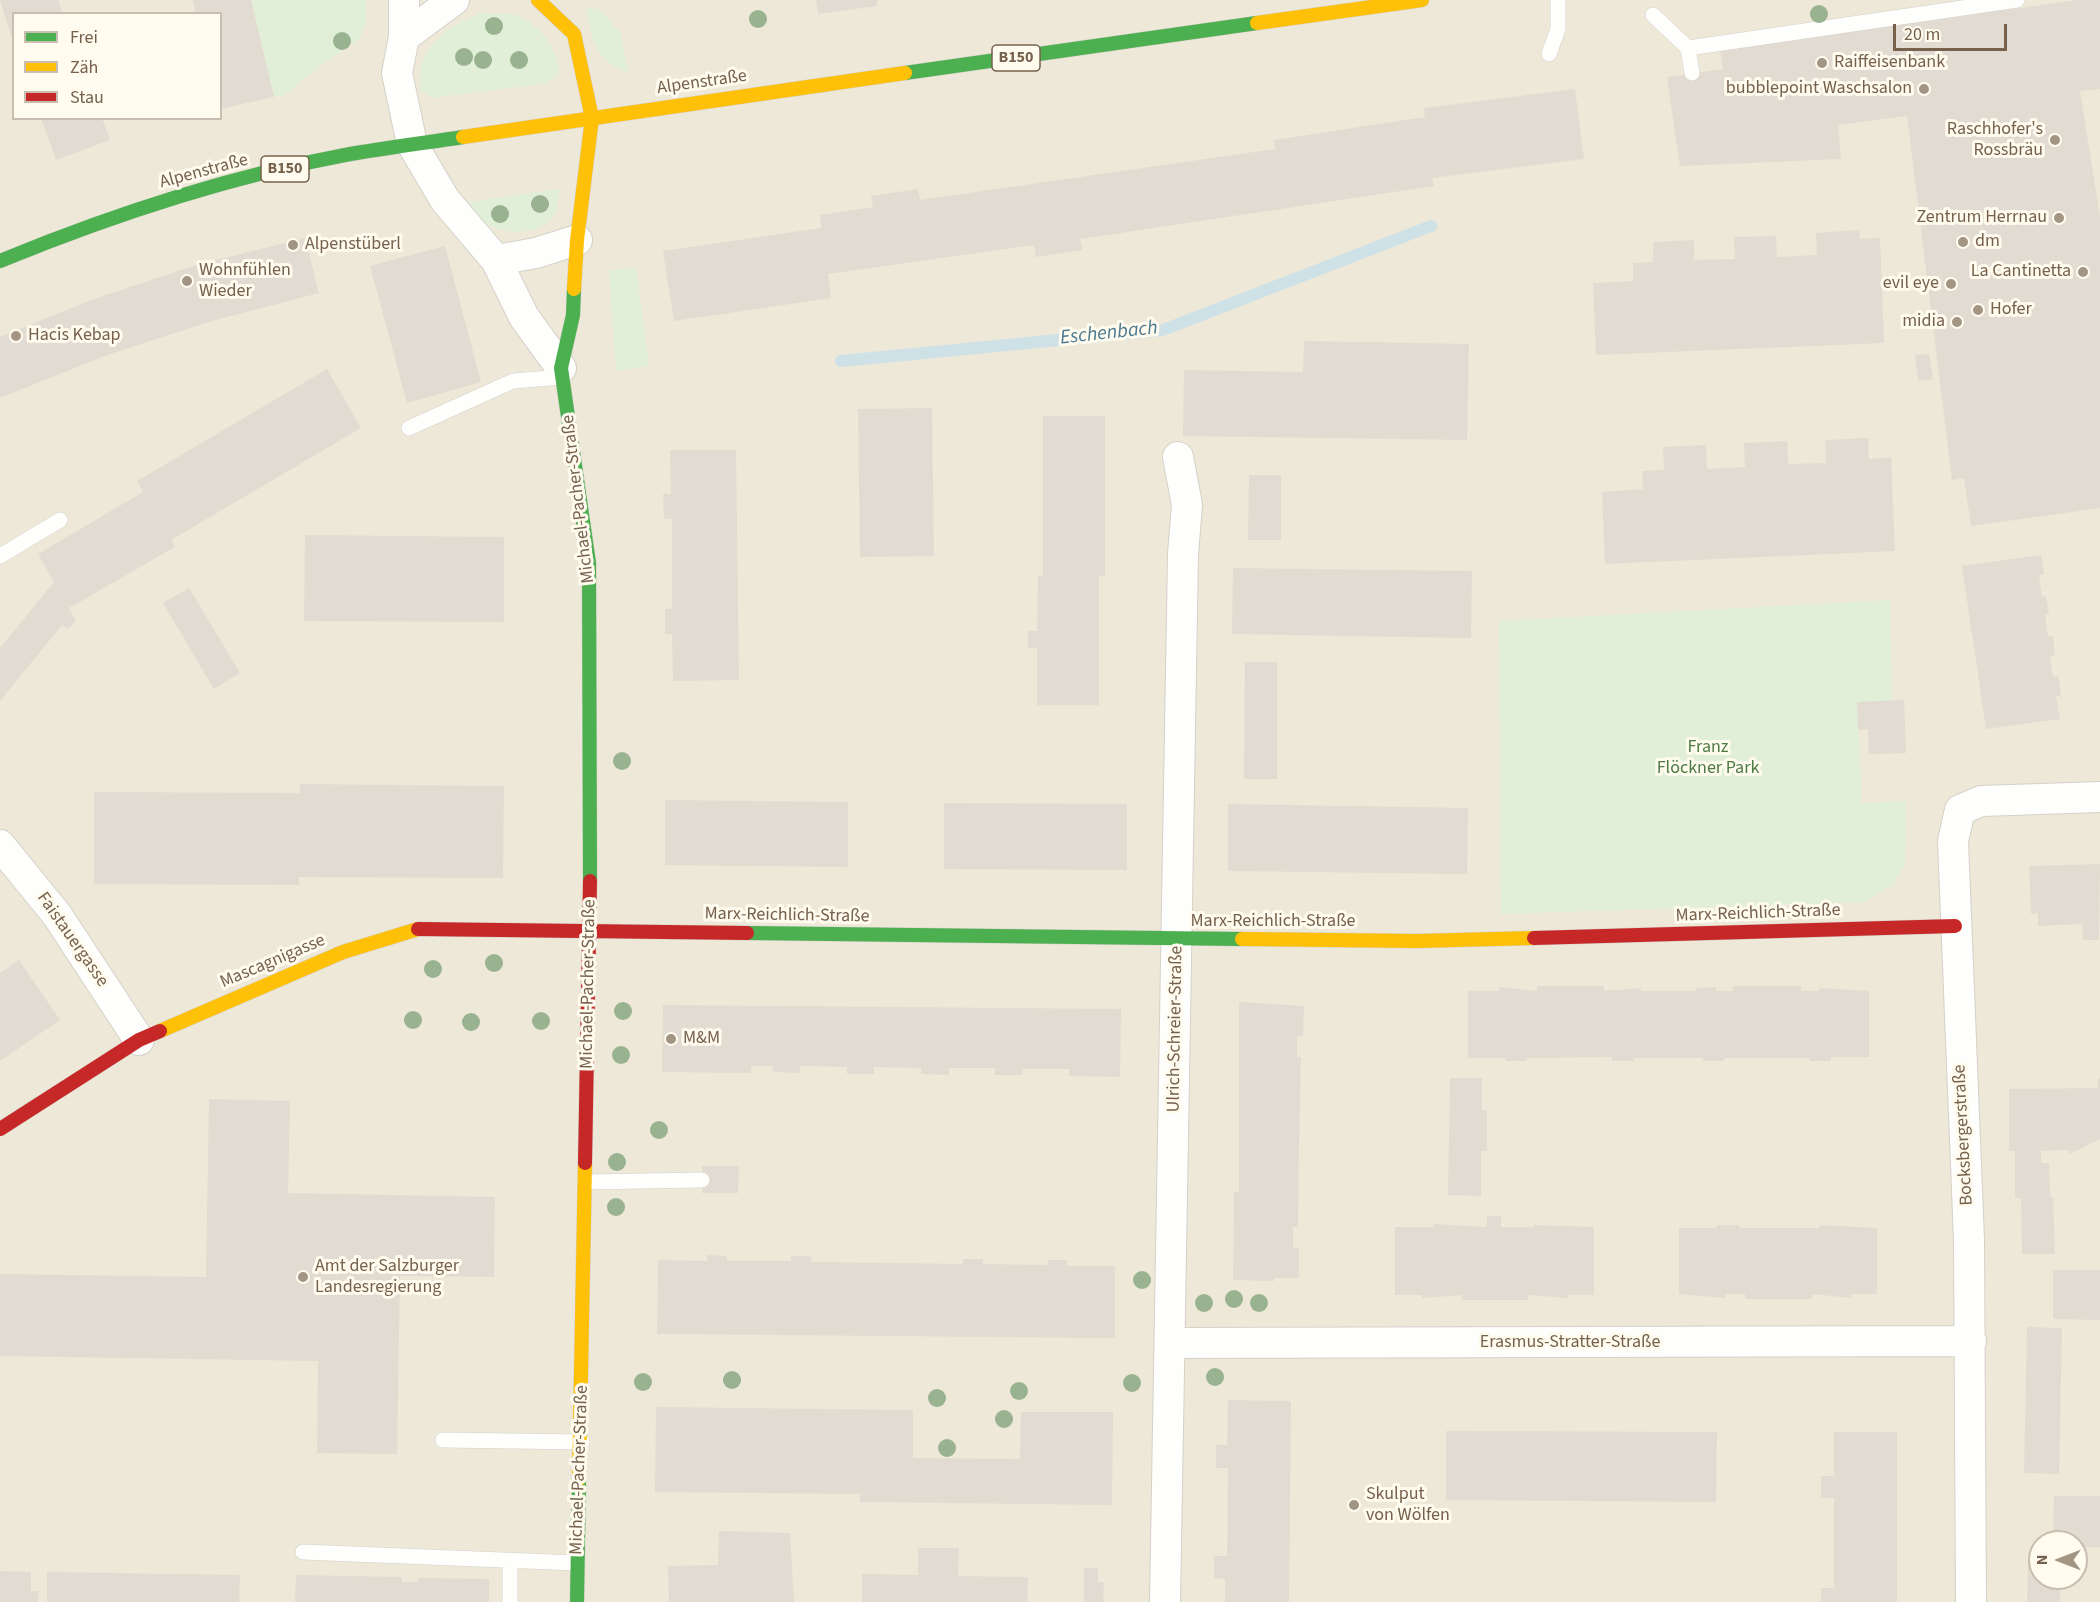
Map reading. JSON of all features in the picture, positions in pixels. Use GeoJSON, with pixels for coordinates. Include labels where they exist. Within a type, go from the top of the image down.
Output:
{"type":"FeatureCollection","features":[{"type":"Feature","properties":{"kind":"street","name":"Michael-Pacher-Straße"},"geometry":{"type":"LineString","coordinates":[[404,0],[404,37],[397,73],[412,144],[445,200],[496,260],[524,317],[562,372]]}},
{"type":"Feature","properties":{"kind":"street"},"geometry":{"type":"LineString","coordinates":[[404,37],[454,0]]}},
{"type":"Feature","properties":{"kind":"street","name":"Michael-Pacher-Straße"},"geometry":{"type":"LineString","coordinates":[[538,0],[574,34],[592,118],[577,240],[573,315],[562,372],[589,562],[592,762],[582,1442],[577,1602]]}},
{"type":"Feature","properties":{"kind":"street","name":"Alpenstraße"},"geometry":{"type":"LineString","coordinates":[[0,261],[60,236],[159,202],[308,162],[412,144],[1372,3],[1422,0]]}},
{"type":"Feature","properties":{"kind":"street"},"geometry":{"type":"LineString","coordinates":[[496,260],[536,253],[577,240]]}},
{"type":"Feature","properties":{"kind":"street","name":"Ulrich-Schreier-Straße"},"geometry":{"type":"LineString","coordinates":[[1165,1602],[1183,554],[1187,505],[1178,457]]}},
{"type":"Feature","properties":{"kind":"street","name":"Bocksbergerstraße"},"geometry":{"type":"LineString","coordinates":[[1971,1602],[1971,1341],[1953,841],[1960,810],[1981,801],[2100,797]]}},
{"type":"Feature","properties":{"kind":"street","name":"Faistauergasse"},"geometry":{"type":"LineString","coordinates":[[0,845],[57,915],[139,1040]]}},
{"type":"Feature","properties":{"kind":"street","name":"Marx-Reichlich-Straße"},"geometry":{"type":"LineString","coordinates":[[590,932],[1417,941],[1955,926]]}},
{"type":"Feature","properties":{"kind":"street","name":"Mascagnigasse"},"geometry":{"type":"LineString","coordinates":[[0,1129],[139,1040],[343,952],[419,929],[590,932]]}},
{"type":"Feature","properties":{"kind":"street","name":"Erasmus-Stratter-Straße"},"geometry":{"type":"LineString","coordinates":[[1170,1343],[1971,1341]]}},
{"type":"Feature","properties":{"kind":"lane"},"geometry":{"type":"LineString","coordinates":[[1549,54],[1558,29],[1558,0]]}},
{"type":"Feature","properties":{"kind":"lane"},"geometry":{"type":"LineString","coordinates":[[1688,48],[2017,0]]}},
{"type":"Feature","properties":{"kind":"lane"},"geometry":{"type":"LineString","coordinates":[[1653,15],[1688,48],[1692,73]]}},
{"type":"Feature","properties":{"kind":"lane"},"geometry":{"type":"LineString","coordinates":[[409,428],[513,381],[562,372]]}},
{"type":"Feature","properties":{"kind":"lane"},"geometry":{"type":"LineString","coordinates":[[0,556],[60,520]]}},
{"type":"Feature","properties":{"kind":"lane"},"geometry":{"type":"LineString","coordinates":[[586,1182],[702,1180]]}},
{"type":"Feature","properties":{"kind":"lane"},"geometry":{"type":"LineString","coordinates":[[443,1440],[582,1442]]}},
{"type":"Feature","properties":{"kind":"lane"},"geometry":{"type":"LineString","coordinates":[[303,1552],[577,1563]]}},
{"type":"Feature","properties":{"kind":"lane"},"geometry":{"type":"LineString","coordinates":[[510,1561],[510,1602]]}},
{"type":"Feature","properties":{"kind":"shaded area"},"geometry":{"type":"Polygon","coordinates":[[[0,0],[2100,0],[2100,1602],[0,1602],[0,0]]]}},
{"type":"Feature","properties":{"kind":"green space"},"geometry":{"type":"Polygon","coordinates":[[[251,0],[366,0],[366,23],[359,40],[323,63],[285,95],[274,97],[251,0]]]}},
{"type":"Feature","properties":{"kind":"green space"},"geometry":{"type":"Polygon","coordinates":[[[587,8],[600,9],[621,34],[628,72],[617,68],[602,55],[590,29],[587,8]]]}},
{"type":"Feature","properties":{"kind":"green space"},"geometry":{"type":"Polygon","coordinates":[[[480,13],[515,15],[527,20],[541,32],[552,47],[559,73],[548,83],[432,98],[421,91],[422,62],[427,51],[444,33],[480,13]]]}},
{"type":"Feature","properties":{"kind":"green space"},"geometry":{"type":"Polygon","coordinates":[[[559,189],[557,208],[552,218],[533,230],[522,232],[510,232],[488,225],[478,216],[469,202],[559,189]]]}},
{"type":"Feature","properties":{"kind":"green space"},"geometry":{"type":"Polygon","coordinates":[[[636,268],[649,366],[616,371],[609,270],[636,268]]]}},
{"type":"Feature","properties":{"kind":"green space","name":"Franz Flöckner Park"},"geometry":{"type":"Polygon","coordinates":[[[1890,600],[1892,701],[1857,702],[1862,803],[1906,801],[1905,863],[1894,884],[1865,902],[1501,914],[1499,621],[1890,600]]]}},
{"type":"Feature","properties":{"kind":"building"},"geometry":{"type":"Polygon","coordinates":[[[0,0],[58,0],[62,12],[12,12],[12,39],[0,0]]]}},
{"type":"Feature","properties":{"kind":"building"},"geometry":{"type":"Polygon","coordinates":[[[193,0],[251,0],[274,97],[222,109],[222,12],[196,12],[193,0]]]}},
{"type":"Feature","properties":{"kind":"building"},"geometry":{"type":"Polygon","coordinates":[[[816,0],[877,0],[877,6],[818,14],[816,0]]]}},
{"type":"Feature","properties":{"kind":"building"},"geometry":{"type":"Polygon","coordinates":[[[2077,0],[2100,0],[2100,89],[2080,91],[2100,217],[2100,508],[1971,526],[1964,478],[1952,480],[1907,116],[1838,125],[1841,159],[1680,166],[1667,77],[1723,69],[1720,50],[2077,0]]]}},
{"type":"Feature","properties":{"kind":"building"},"geometry":{"type":"Polygon","coordinates":[[[1575,89],[1584,159],[1432,178],[1434,186],[1080,239],[1082,250],[1036,257],[1034,245],[828,274],[831,298],[674,321],[663,251],[821,228],[820,215],[873,207],[871,196],[918,189],[920,200],[1275,149],[1274,140],[1425,117],[1424,108],[1575,89]]]}},
{"type":"Feature","properties":{"kind":"building"},"geometry":{"type":"Polygon","coordinates":[[[42,120],[103,120],[110,140],[56,160],[42,120]]]}},
{"type":"Feature","properties":{"kind":"building"},"geometry":{"type":"Polygon","coordinates":[[[1859,230],[1860,239],[1880,238],[1884,343],[1596,355],[1593,283],[1633,281],[1633,263],[1653,262],[1653,242],[1694,240],[1694,260],[1735,259],[1734,237],[1776,236],[1777,257],[1817,255],[1816,233],[1859,230]]]}},
{"type":"Feature","properties":{"kind":"building"},"geometry":{"type":"Polygon","coordinates":[[[305,238],[319,293],[212,321],[110,354],[0,398],[0,337],[91,300],[196,265],[305,238]]]}},
{"type":"Feature","properties":{"kind":"building"},"geometry":{"type":"Polygon","coordinates":[[[445,246],[481,382],[407,403],[370,266],[445,246]]]}},
{"type":"Feature","properties":{"kind":"building"},"geometry":{"type":"Polygon","coordinates":[[[1304,341],[1469,344],[1467,440],[1183,436],[1184,370],[1303,372],[1304,341]]]}},
{"type":"Feature","properties":{"kind":"building"},"geometry":{"type":"Polygon","coordinates":[[[1929,354],[1933,379],[1918,381],[1915,355],[1929,354]]]}},
{"type":"Feature","properties":{"kind":"building"},"geometry":{"type":"Polygon","coordinates":[[[327,369],[361,428],[171,540],[175,547],[69,608],[76,621],[68,629],[62,625],[0,701],[0,648],[54,582],[38,554],[143,492],[137,481],[327,369]]]}},
{"type":"Feature","properties":{"kind":"building"},"geometry":{"type":"Polygon","coordinates":[[[932,408],[934,556],[860,557],[858,409],[932,408]]]}},
{"type":"Feature","properties":{"kind":"building"},"geometry":{"type":"Polygon","coordinates":[[[1043,416],[1105,416],[1105,576],[1099,576],[1099,705],[1037,705],[1037,648],[1028,648],[1028,631],[1037,631],[1038,576],[1043,576],[1043,416]]]}},
{"type":"Feature","properties":{"kind":"building"},"geometry":{"type":"Polygon","coordinates":[[[1868,438],[1869,459],[1891,457],[1895,551],[1605,564],[1602,492],[1643,489],[1642,471],[1664,470],[1663,447],[1706,445],[1707,469],[1745,467],[1744,443],[1787,441],[1788,464],[1826,463],[1825,440],[1868,438]]]}},
{"type":"Feature","properties":{"kind":"building"},"geometry":{"type":"Polygon","coordinates":[[[670,450],[736,450],[739,680],[673,681],[672,634],[665,634],[665,609],[672,609],[672,519],[664,519],[663,494],[671,494],[670,450]]]}},
{"type":"Feature","properties":{"kind":"building"},"geometry":{"type":"Polygon","coordinates":[[[1249,475],[1281,475],[1281,540],[1248,540],[1249,475]]]}},
{"type":"Feature","properties":{"kind":"building"},"geometry":{"type":"Polygon","coordinates":[[[305,535],[504,537],[504,622],[304,621],[305,535]]]}},
{"type":"Feature","properties":{"kind":"building"},"geometry":{"type":"Polygon","coordinates":[[[2041,555],[2044,574],[2039,575],[2042,597],[2046,596],[2049,614],[2045,614],[2048,636],[2053,636],[2055,655],[2050,656],[2053,677],[2058,676],[2061,695],[2056,696],[2060,719],[1986,729],[1962,566],[2041,555]]]}},
{"type":"Feature","properties":{"kind":"building"},"geometry":{"type":"Polygon","coordinates":[[[1233,568],[1472,571],[1471,638],[1232,634],[1233,568]]]}},
{"type":"Feature","properties":{"kind":"building"},"geometry":{"type":"Polygon","coordinates":[[[189,588],[240,673],[214,689],[163,603],[189,588]]]}},
{"type":"Feature","properties":{"kind":"building"},"geometry":{"type":"Polygon","coordinates":[[[1245,662],[1277,662],[1277,779],[1244,779],[1245,662]]]}},
{"type":"Feature","properties":{"kind":"building"},"geometry":{"type":"Polygon","coordinates":[[[1904,700],[1906,753],[1869,754],[1868,729],[1858,730],[1857,702],[1904,700]]]}},
{"type":"Feature","properties":{"kind":"building"},"geometry":{"type":"Polygon","coordinates":[[[300,784],[504,786],[503,878],[299,877],[299,885],[94,884],[94,792],[300,793],[300,784]]]}},
{"type":"Feature","properties":{"kind":"building"},"geometry":{"type":"Polygon","coordinates":[[[665,800],[848,802],[848,867],[665,865],[665,800]]]}},
{"type":"Feature","properties":{"kind":"building"},"geometry":{"type":"Polygon","coordinates":[[[944,803],[1127,804],[1127,870],[944,869],[944,803]]]}},
{"type":"Feature","properties":{"kind":"building"},"geometry":{"type":"Polygon","coordinates":[[[1228,804],[1468,808],[1467,874],[1228,871],[1228,804]]]}},
{"type":"Feature","properties":{"kind":"building"},"geometry":{"type":"Polygon","coordinates":[[[2100,864],[2099,940],[2083,940],[2082,924],[2038,926],[2038,913],[2031,914],[2029,866],[2100,864]]]}},
{"type":"Feature","properties":{"kind":"building"},"geometry":{"type":"Polygon","coordinates":[[[19,960],[60,1020],[0,1061],[0,973],[19,960]]]}},
{"type":"Feature","properties":{"kind":"building"},"geometry":{"type":"Polygon","coordinates":[[[1537,986],[1604,986],[1604,991],[1641,988],[1641,991],[1696,991],[1696,988],[1716,987],[1716,991],[1733,991],[1733,986],[1801,986],[1801,991],[1819,991],[1819,988],[1869,991],[1869,1057],[1831,1057],[1831,1061],[1810,1061],[1810,1058],[1724,1058],[1724,1061],[1703,1061],[1703,1058],[1634,1058],[1634,1061],[1612,1061],[1612,1057],[1527,1058],[1527,1061],[1506,1061],[1506,1058],[1468,1058],[1468,991],[1499,991],[1499,987],[1537,991],[1537,986]]]}},
{"type":"Feature","properties":{"kind":"building"},"geometry":{"type":"Polygon","coordinates":[[[1239,1002],[1304,1006],[1303,1036],[1297,1036],[1297,1057],[1301,1057],[1298,1227],[1293,1227],[1293,1248],[1299,1248],[1299,1278],[1274,1278],[1274,1281],[1233,1280],[1234,1192],[1239,1192],[1239,1002]]]}},
{"type":"Feature","properties":{"kind":"building"},"geometry":{"type":"Polygon","coordinates":[[[663,1005],[1121,1009],[1120,1077],[1069,1076],[1069,1069],[1022,1069],[1022,1075],[995,1075],[995,1068],[949,1068],[949,1075],[921,1074],[921,1068],[874,1067],[874,1074],[847,1074],[847,1067],[800,1066],[800,1073],[773,1072],[773,1066],[751,1066],[751,1073],[662,1072],[663,1005]]]}},
{"type":"Feature","properties":{"kind":"building"},"geometry":{"type":"Polygon","coordinates":[[[1450,1078],[1482,1078],[1482,1110],[1487,1110],[1487,1151],[1481,1151],[1481,1196],[1448,1195],[1450,1078]]]}},
{"type":"Feature","properties":{"kind":"building"},"geometry":{"type":"Polygon","coordinates":[[[2098,1078],[2100,1078],[2100,1139],[2070,1154],[2068,1150],[2041,1151],[2041,1163],[2049,1163],[2055,1254],[2022,1254],[2021,1198],[2015,1198],[2015,1151],[2009,1151],[2009,1089],[2098,1088],[2098,1078]]]}},
{"type":"Feature","properties":{"kind":"building","name":"Amt der Salzburger Landesregierung"},"geometry":{"type":"Polygon","coordinates":[[[209,1099],[290,1101],[288,1193],[495,1197],[494,1277],[400,1276],[397,1454],[317,1453],[318,1361],[0,1356],[0,1274],[206,1277],[209,1099]]]}},
{"type":"Feature","properties":{"kind":"building"},"geometry":{"type":"Polygon","coordinates":[[[702,1166],[739,1166],[738,1193],[702,1193],[702,1166]]]}},
{"type":"Feature","properties":{"kind":"building"},"geometry":{"type":"Polygon","coordinates":[[[1487,1216],[1501,1216],[1501,1227],[1534,1227],[1534,1225],[1594,1227],[1594,1295],[1568,1295],[1568,1298],[1528,1295],[1528,1300],[1462,1300],[1462,1295],[1422,1298],[1422,1295],[1395,1295],[1395,1227],[1433,1227],[1433,1224],[1487,1227],[1487,1216]]]}},
{"type":"Feature","properties":{"kind":"building"},"geometry":{"type":"Polygon","coordinates":[[[1717,1225],[1739,1225],[1739,1228],[1819,1228],[1819,1225],[1877,1228],[1877,1294],[1851,1294],[1851,1298],[1812,1294],[1812,1299],[1745,1299],[1745,1294],[1725,1294],[1725,1298],[1679,1294],[1679,1228],[1717,1228],[1717,1225]]]}},
{"type":"Feature","properties":{"kind":"building"},"geometry":{"type":"Polygon","coordinates":[[[707,1255],[727,1256],[727,1261],[791,1261],[791,1256],[811,1256],[811,1262],[963,1264],[963,1259],[983,1259],[983,1264],[1048,1265],[1048,1260],[1067,1260],[1067,1266],[1115,1266],[1115,1338],[657,1334],[658,1260],[707,1261],[707,1255]]]}},
{"type":"Feature","properties":{"kind":"building"},"geometry":{"type":"Polygon","coordinates":[[[2053,1270],[2100,1270],[2100,1320],[2053,1319],[2053,1270]]]}},
{"type":"Feature","properties":{"kind":"building"},"geometry":{"type":"Polygon","coordinates":[[[2027,1327],[2062,1328],[2059,1474],[2024,1473],[2027,1327]]]}},
{"type":"Feature","properties":{"kind":"building"},"geometry":{"type":"Polygon","coordinates":[[[1228,1400],[1291,1401],[1289,1602],[1225,1602],[1225,1579],[1214,1578],[1214,1556],[1227,1556],[1228,1468],[1216,1468],[1216,1445],[1227,1445],[1228,1400]]]}},
{"type":"Feature","properties":{"kind":"building"},"geometry":{"type":"Polygon","coordinates":[[[656,1407],[913,1410],[913,1458],[1020,1459],[1021,1412],[1113,1412],[1112,1505],[860,1502],[860,1494],[655,1492],[656,1407]]]}},
{"type":"Feature","properties":{"kind":"building"},"geometry":{"type":"Polygon","coordinates":[[[1446,1431],[1717,1432],[1716,1502],[1446,1500],[1446,1431]]]}},
{"type":"Feature","properties":{"kind":"building"},"geometry":{"type":"Polygon","coordinates":[[[1834,1432],[1897,1432],[1897,1602],[1821,1602],[1821,1588],[1834,1588],[1834,1498],[1821,1498],[1821,1476],[1834,1476],[1834,1432]]]}},
{"type":"Feature","properties":{"kind":"building"},"geometry":{"type":"Polygon","coordinates":[[[2054,1496],[2100,1496],[2100,1547],[2088,1547],[2088,1530],[2053,1530],[2054,1496]]]}},
{"type":"Feature","properties":{"kind":"building"},"geometry":{"type":"Polygon","coordinates":[[[719,1531],[790,1533],[794,1602],[669,1602],[668,1566],[718,1565],[719,1531]]]}},
{"type":"Feature","properties":{"kind":"building"},"geometry":{"type":"Polygon","coordinates":[[[918,1548],[959,1548],[958,1576],[1028,1577],[1027,1602],[862,1602],[862,1574],[918,1575],[918,1548]]]}},
{"type":"Feature","properties":{"kind":"building"},"geometry":{"type":"Polygon","coordinates":[[[2028,1561],[2028,1590],[2060,1590],[2060,1602],[2027,1602],[2028,1561]]]}},
{"type":"Feature","properties":{"kind":"building"},"geometry":{"type":"Polygon","coordinates":[[[1084,1568],[1098,1568],[1098,1582],[1104,1582],[1103,1602],[1084,1602],[1084,1568]]]}},
{"type":"Feature","properties":{"kind":"building"},"geometry":{"type":"Polygon","coordinates":[[[0,1571],[31,1572],[31,1591],[39,1591],[38,1602],[0,1602],[0,1571]]]}},
{"type":"Feature","properties":{"kind":"building"},"geometry":{"type":"Polygon","coordinates":[[[47,1572],[240,1575],[239,1602],[47,1602],[47,1572]]]}},
{"type":"Feature","properties":{"kind":"building"},"geometry":{"type":"Polygon","coordinates":[[[296,1575],[402,1577],[402,1582],[418,1582],[418,1578],[489,1579],[489,1602],[295,1602],[296,1575]]]}},
{"type":"Feature","properties":{"kind":"waterway","name":"Eschenbach"},"geometry":{"type":"LineString","coordinates":[[841,361],[1163,330],[1431,226]]}},
{"type":"Feature","properties":{"kind":"traffic: fast"},"geometry":{"type":"LineString","coordinates":[[905,73],[1257,23]]}},
{"type":"Feature","properties":{"kind":"traffic: fast"},"geometry":{"type":"LineString","coordinates":[[0,261],[127,213],[257,174],[345,155],[463,137]]}},
{"type":"Feature","properties":{"kind":"traffic: fast"},"geometry":{"type":"LineString","coordinates":[[574,289],[573,315],[561,368],[589,563],[590,881]]}},
{"type":"Feature","properties":{"kind":"traffic: fast"},"geometry":{"type":"LineString","coordinates":[[747,933],[1242,939]]}},
{"type":"Feature","properties":{"kind":"traffic: fast"},"geometry":{"type":"LineString","coordinates":[[577,1602],[579,1479]]}},
{"type":"Feature","properties":{"kind":"traffic: slow"},"geometry":{"type":"LineString","coordinates":[[538,0],[574,34],[592,118],[577,240],[574,289]]}},
{"type":"Feature","properties":{"kind":"traffic: slow"},"geometry":{"type":"LineString","coordinates":[[1257,23],[1422,0]]}},
{"type":"Feature","properties":{"kind":"traffic: slow"},"geometry":{"type":"LineString","coordinates":[[463,137],[905,73]]}},
{"type":"Feature","properties":{"kind":"traffic: slow"},"geometry":{"type":"LineString","coordinates":[[160,1031],[343,952],[418,929]]}},
{"type":"Feature","properties":{"kind":"traffic: slow"},"geometry":{"type":"LineString","coordinates":[[1242,939],[1417,941],[1534,938]]}},
{"type":"Feature","properties":{"kind":"traffic: slow"},"geometry":{"type":"LineString","coordinates":[[579,1479],[585,1163]]}},
{"type":"Feature","properties":{"kind":"traffic: jam"},"geometry":{"type":"LineString","coordinates":[[585,1163],[590,881]]}},
{"type":"Feature","properties":{"kind":"traffic: jam"},"geometry":{"type":"LineString","coordinates":[[1534,938],[1955,926]]}},
{"type":"Feature","properties":{"kind":"traffic: jam"},"geometry":{"type":"LineString","coordinates":[[418,929],[747,933]]}},
{"type":"Feature","properties":{"kind":"traffic: jam"},"geometry":{"type":"LineString","coordinates":[[0,1129],[139,1040],[160,1031]]}},
{"type":"Feature","properties":{"kind":"place","name":"Raiffeisenbank"},"geometry":{"type":"Point","coordinates":[1822,63]}},
{"type":"Feature","properties":{"kind":"place","name":"bubblepoint Waschsalon"},"geometry":{"type":"Point","coordinates":[1924,89]}},
{"type":"Feature","properties":{"kind":"place","name":"Raschhofer's Rossbräu"},"geometry":{"type":"Point","coordinates":[2055,140]}},
{"type":"Feature","properties":{"kind":"place","name":"Zentrum Herrnau"},"geometry":{"type":"Point","coordinates":[2059,218]}},
{"type":"Feature","properties":{"kind":"place","name":"dm"},"geometry":{"type":"Point","coordinates":[1963,242]}},
{"type":"Feature","properties":{"kind":"place","name":"Alpenstüberl"},"geometry":{"type":"Point","coordinates":[293,245]}},
{"type":"Feature","properties":{"kind":"place","name":"La Cantinetta"},"geometry":{"type":"Point","coordinates":[2083,272]}},
{"type":"Feature","properties":{"kind":"place","name":"Wohnfühlen Wieder"},"geometry":{"type":"Point","coordinates":[187,281]}},
{"type":"Feature","properties":{"kind":"place","name":"evil eye"},"geometry":{"type":"Point","coordinates":[1951,284]}},
{"type":"Feature","properties":{"kind":"place","name":"Hofer"},"geometry":{"type":"Point","coordinates":[1978,310]}},
{"type":"Feature","properties":{"kind":"place","name":"midia"},"geometry":{"type":"Point","coordinates":[1957,322]}},
{"type":"Feature","properties":{"kind":"place","name":"Hacis Kebap"},"geometry":{"type":"Point","coordinates":[16,336]}},
{"type":"Feature","properties":{"kind":"place","name":"M&M"},"geometry":{"type":"Point","coordinates":[671,1039]}},
{"type":"Feature","properties":{"kind":"place","name":"Amt der Salzburger Landesregierung"},"geometry":{"type":"Point","coordinates":[303,1277]}},
{"type":"Feature","properties":{"kind":"place","name":"Skulput von Wölfen"},"geometry":{"type":"Point","coordinates":[1354,1505]}}]}
